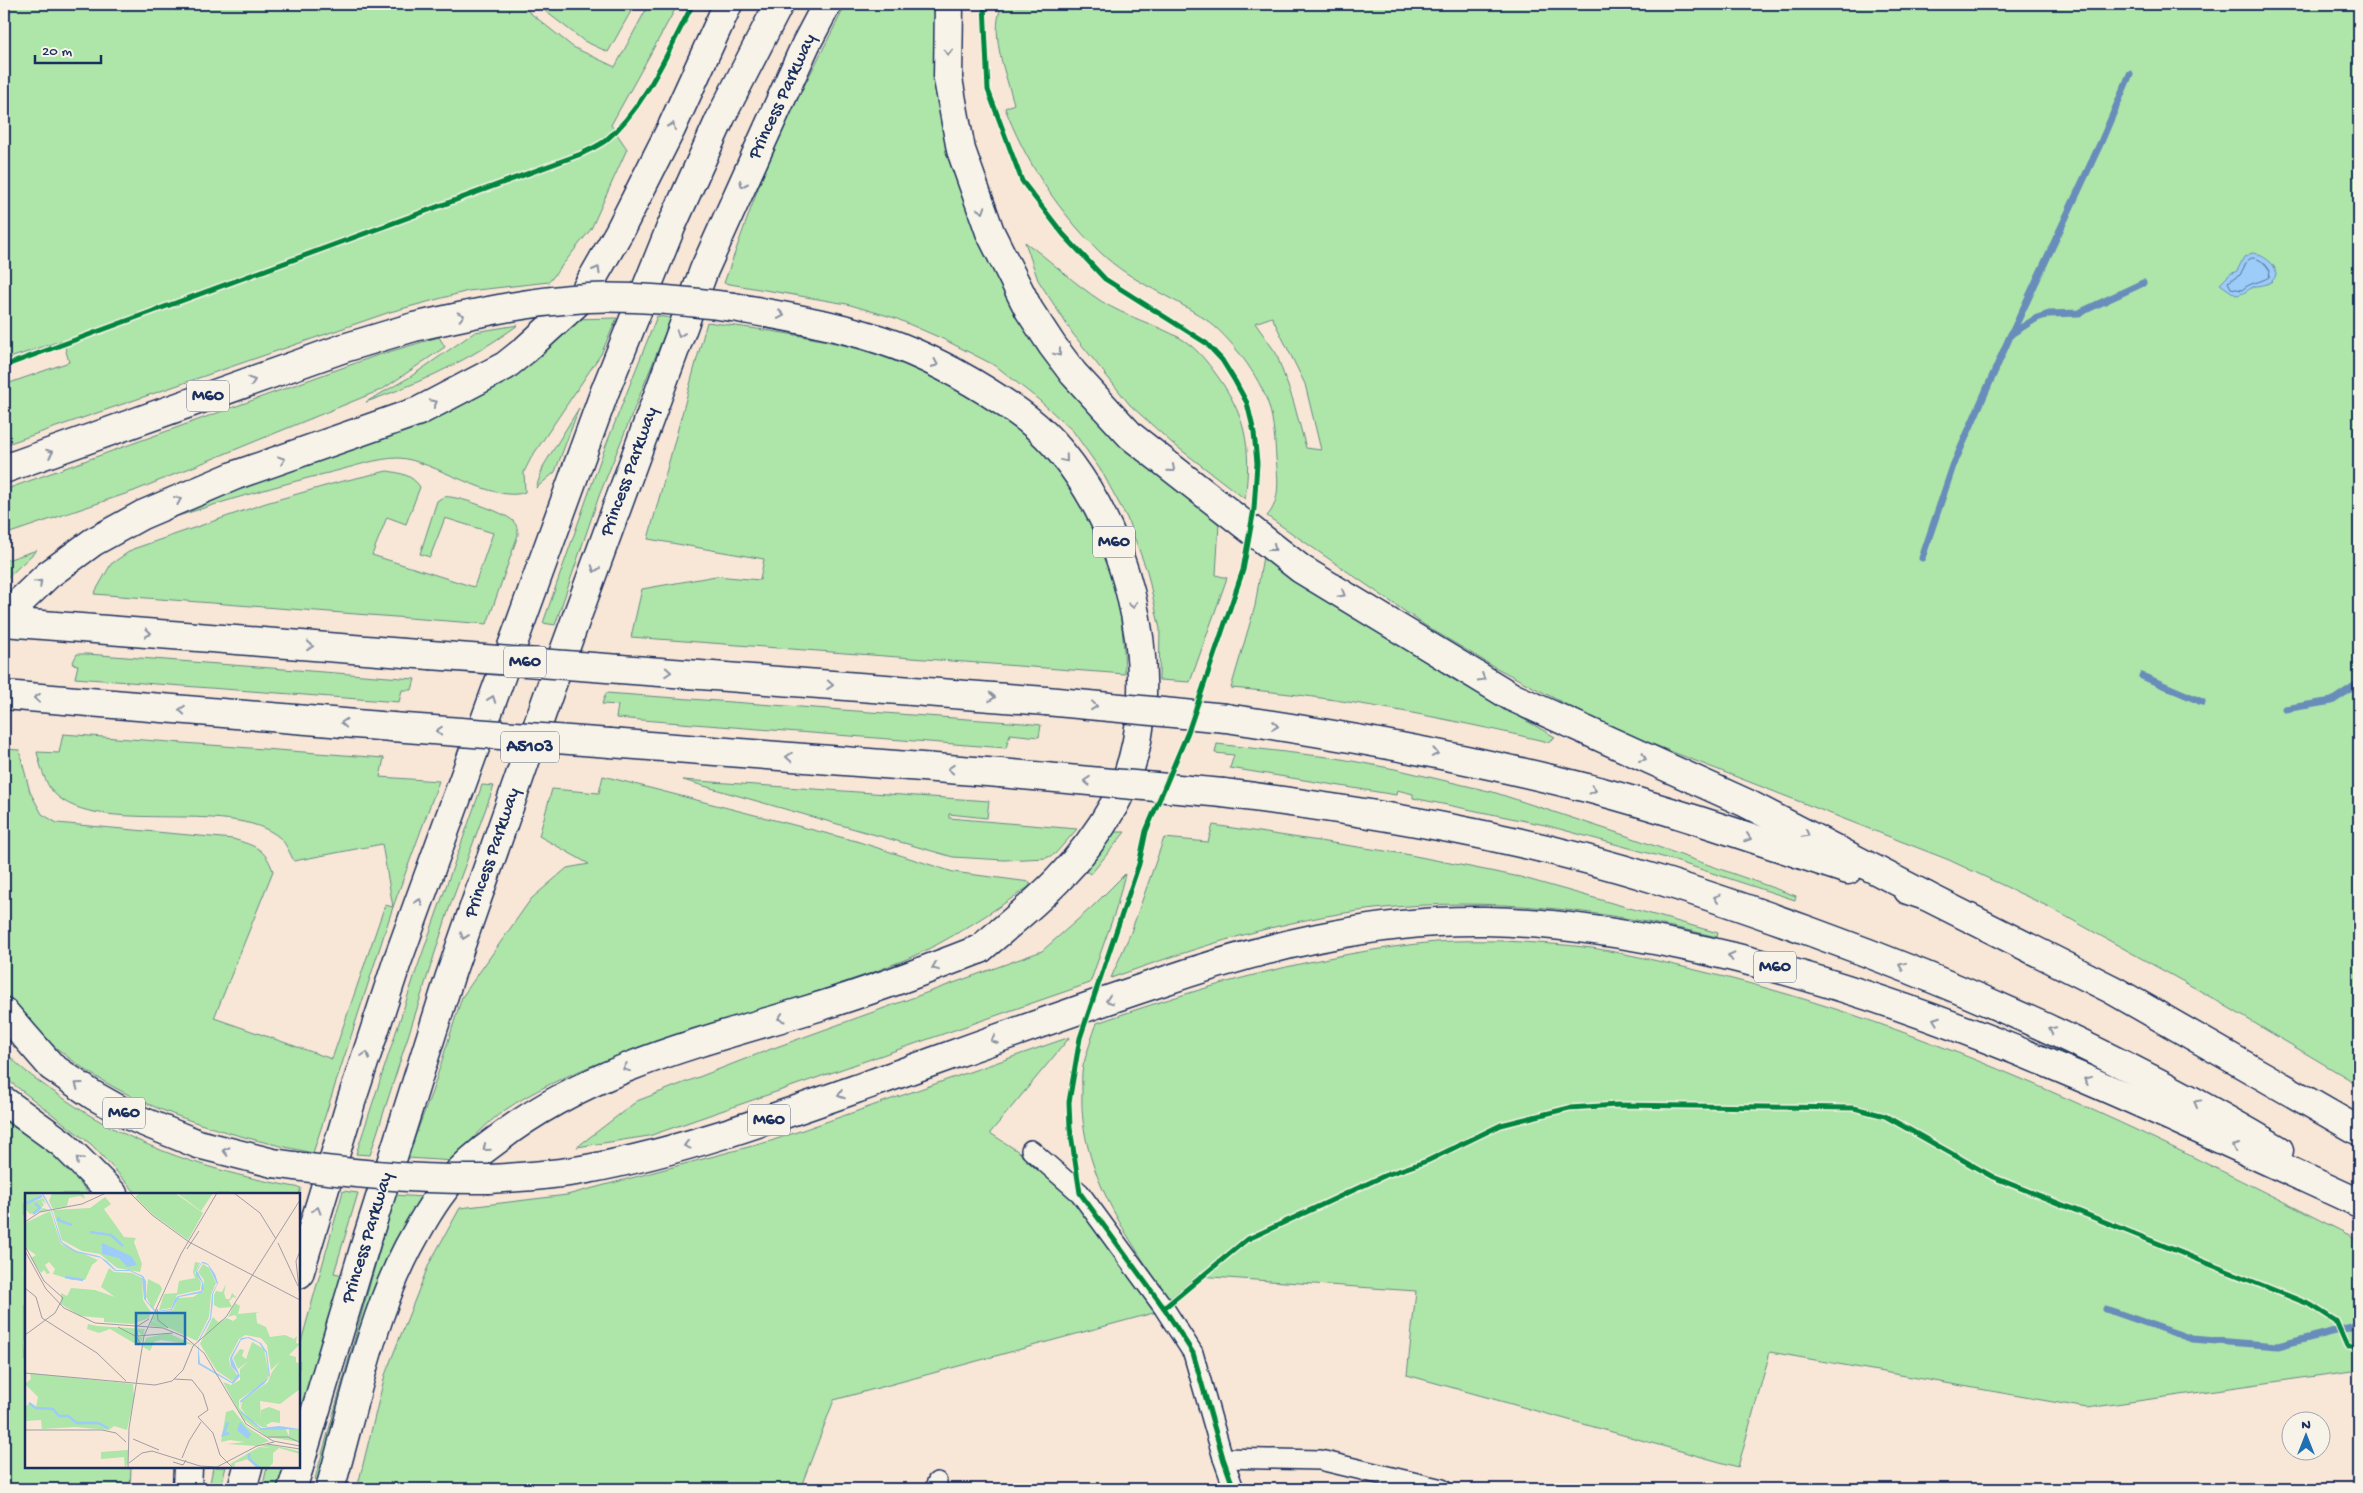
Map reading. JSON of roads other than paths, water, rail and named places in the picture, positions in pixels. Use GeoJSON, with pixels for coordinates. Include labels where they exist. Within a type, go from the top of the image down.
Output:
{"type":"FeatureCollection","features":[{"type":"Feature","properties":{"kind":"highway"},"geometry":{"type":"LineString","coordinates":[[4,617],[48,575],[93,542],[142,516],[236,475],[419,411],[482,379],[512,361],[580,300],[619,232],[662,146],[728,4]]}},
{"type":"Feature","properties":{"kind":"highway","name":"Princess Parkway"},"geometry":{"type":"LineString","coordinates":[[300,1463],[367,1239],[450,976],[551,687],[704,270],[806,44],[827,4]]}},
{"type":"Feature","properties":{"kind":"highway","name":"M60"},"geometry":{"type":"LineString","coordinates":[[949,4],[948,79],[961,150],[990,232],[1029,310],[1073,373],[1130,436],[1301,569],[1512,697],[1746,803],[2113,990],[2359,1131]]}},
{"type":"Feature","properties":{"kind":"highway","name":"A5103"},"geometry":{"type":"LineString","coordinates":[[300,1271],[351,1102],[397,962],[605,391],[671,227],[721,117],[776,9]]}},
{"type":"Feature","properties":{"kind":"highway","name":"M60"},"geometry":{"type":"LineString","coordinates":[[4,469],[344,348],[414,327],[505,307],[586,298],[680,300],[733,306],[856,333],[898,346],[962,376],[1020,413],[1045,436],[1078,475],[1105,521],[1115,546],[1133,604],[1142,679],[1140,730],[1130,772],[1115,804],[1097,833],[1065,875],[1041,898],[980,949],[903,980],[662,1053],[584,1086],[536,1111],[485,1149],[450,1181],[408,1249],[391,1287],[372,1342],[330,1489]]}},
{"type":"Feature","properties":{"kind":"highway","name":"M60"},"geometry":{"type":"LineString","coordinates":[[4,622],[430,656],[1046,701],[1226,718],[1388,744],[1575,785],[1655,808],[1926,896]]}},
{"type":"Feature","properties":{"kind":"highway","name":"M60"},"geometry":{"type":"LineString","coordinates":[[4,695],[392,727],[1000,773],[1222,793],[1372,814],[1508,840],[1631,871],[1725,900],[1879,956],[2040,1024],[2187,1097],[2254,1134],[2359,1199]]}},
{"type":"Feature","properties":{"kind":"highway","name":"M60"},"geometry":{"type":"LineString","coordinates":[[4,1012],[52,1067],[93,1096],[124,1113],[198,1144],[273,1162],[322,1170],[421,1180],[489,1180],[584,1170],[694,1143],[798,1110],[1155,983],[1246,955],[1297,942],[1393,926],[1482,921],[1515,922],[1605,931],[1724,954],[1794,972],[1881,1000],[1964,1030],[2105,1087],[2359,1204]]}},
{"type":"Feature","properties":{"kind":"highway"},"geometry":{"type":"LineString","coordinates":[[4,1101],[38,1124],[62,1144],[112,1193]]}},
{"type":"Feature","properties":{"kind":"highway"},"geometry":{"type":"LineString","coordinates":[[186,1489],[188,1468]]}},
{"type":"Feature","properties":{"kind":"highway"},"geometry":{"type":"LineString","coordinates":[[242,1489],[248,1468]]}},
{"type":"Feature","properties":{"kind":"highway","name":"Princess Parkway"},"geometry":{"type":"LineString","coordinates":[[292,1489],[298,1468]]}},
{"type":"Feature","properties":{"kind":"street"},"geometry":{"type":"LineString","coordinates":[[1031,1150],[1080,1194],[1102,1227],[1164,1308],[1193,1353],[1223,1458],[1234,1489]]}},
{"type":"Feature","properties":{"kind":"street"},"geometry":{"type":"LineString","coordinates":[[1223,1458],[1320,1460],[1442,1489]]}},
{"type":"Feature","properties":{"kind":"water"},"geometry":{"type":"Polygon","coordinates":[[[2252,253],[2262,256],[2271,263],[2276,272],[2275,276],[2267,284],[2253,287],[2236,295],[2220,284],[2230,274],[2237,271],[2244,257],[2252,253]]]}},
{"type":"Feature","properties":{"kind":"waterway"},"geometry":{"type":"LineString","coordinates":[[2012,333],[2101,142],[2130,74]]}},
{"type":"Feature","properties":{"kind":"waterway"},"geometry":{"type":"LineString","coordinates":[[1922,558],[1953,466],[2011,334],[2037,318],[2049,314],[2079,313],[2143,283]]}},
{"type":"Feature","properties":{"kind":"waterway"},"geometry":{"type":"LineString","coordinates":[[2142,676],[2202,702]]}},
{"type":"Feature","properties":{"kind":"waterway"},"geometry":{"type":"LineString","coordinates":[[2285,709],[2332,701],[2359,683]]}},
{"type":"Feature","properties":{"kind":"waterway"},"geometry":{"type":"LineString","coordinates":[[2106,1309],[2192,1339],[2278,1346],[2359,1325]]}}]}
